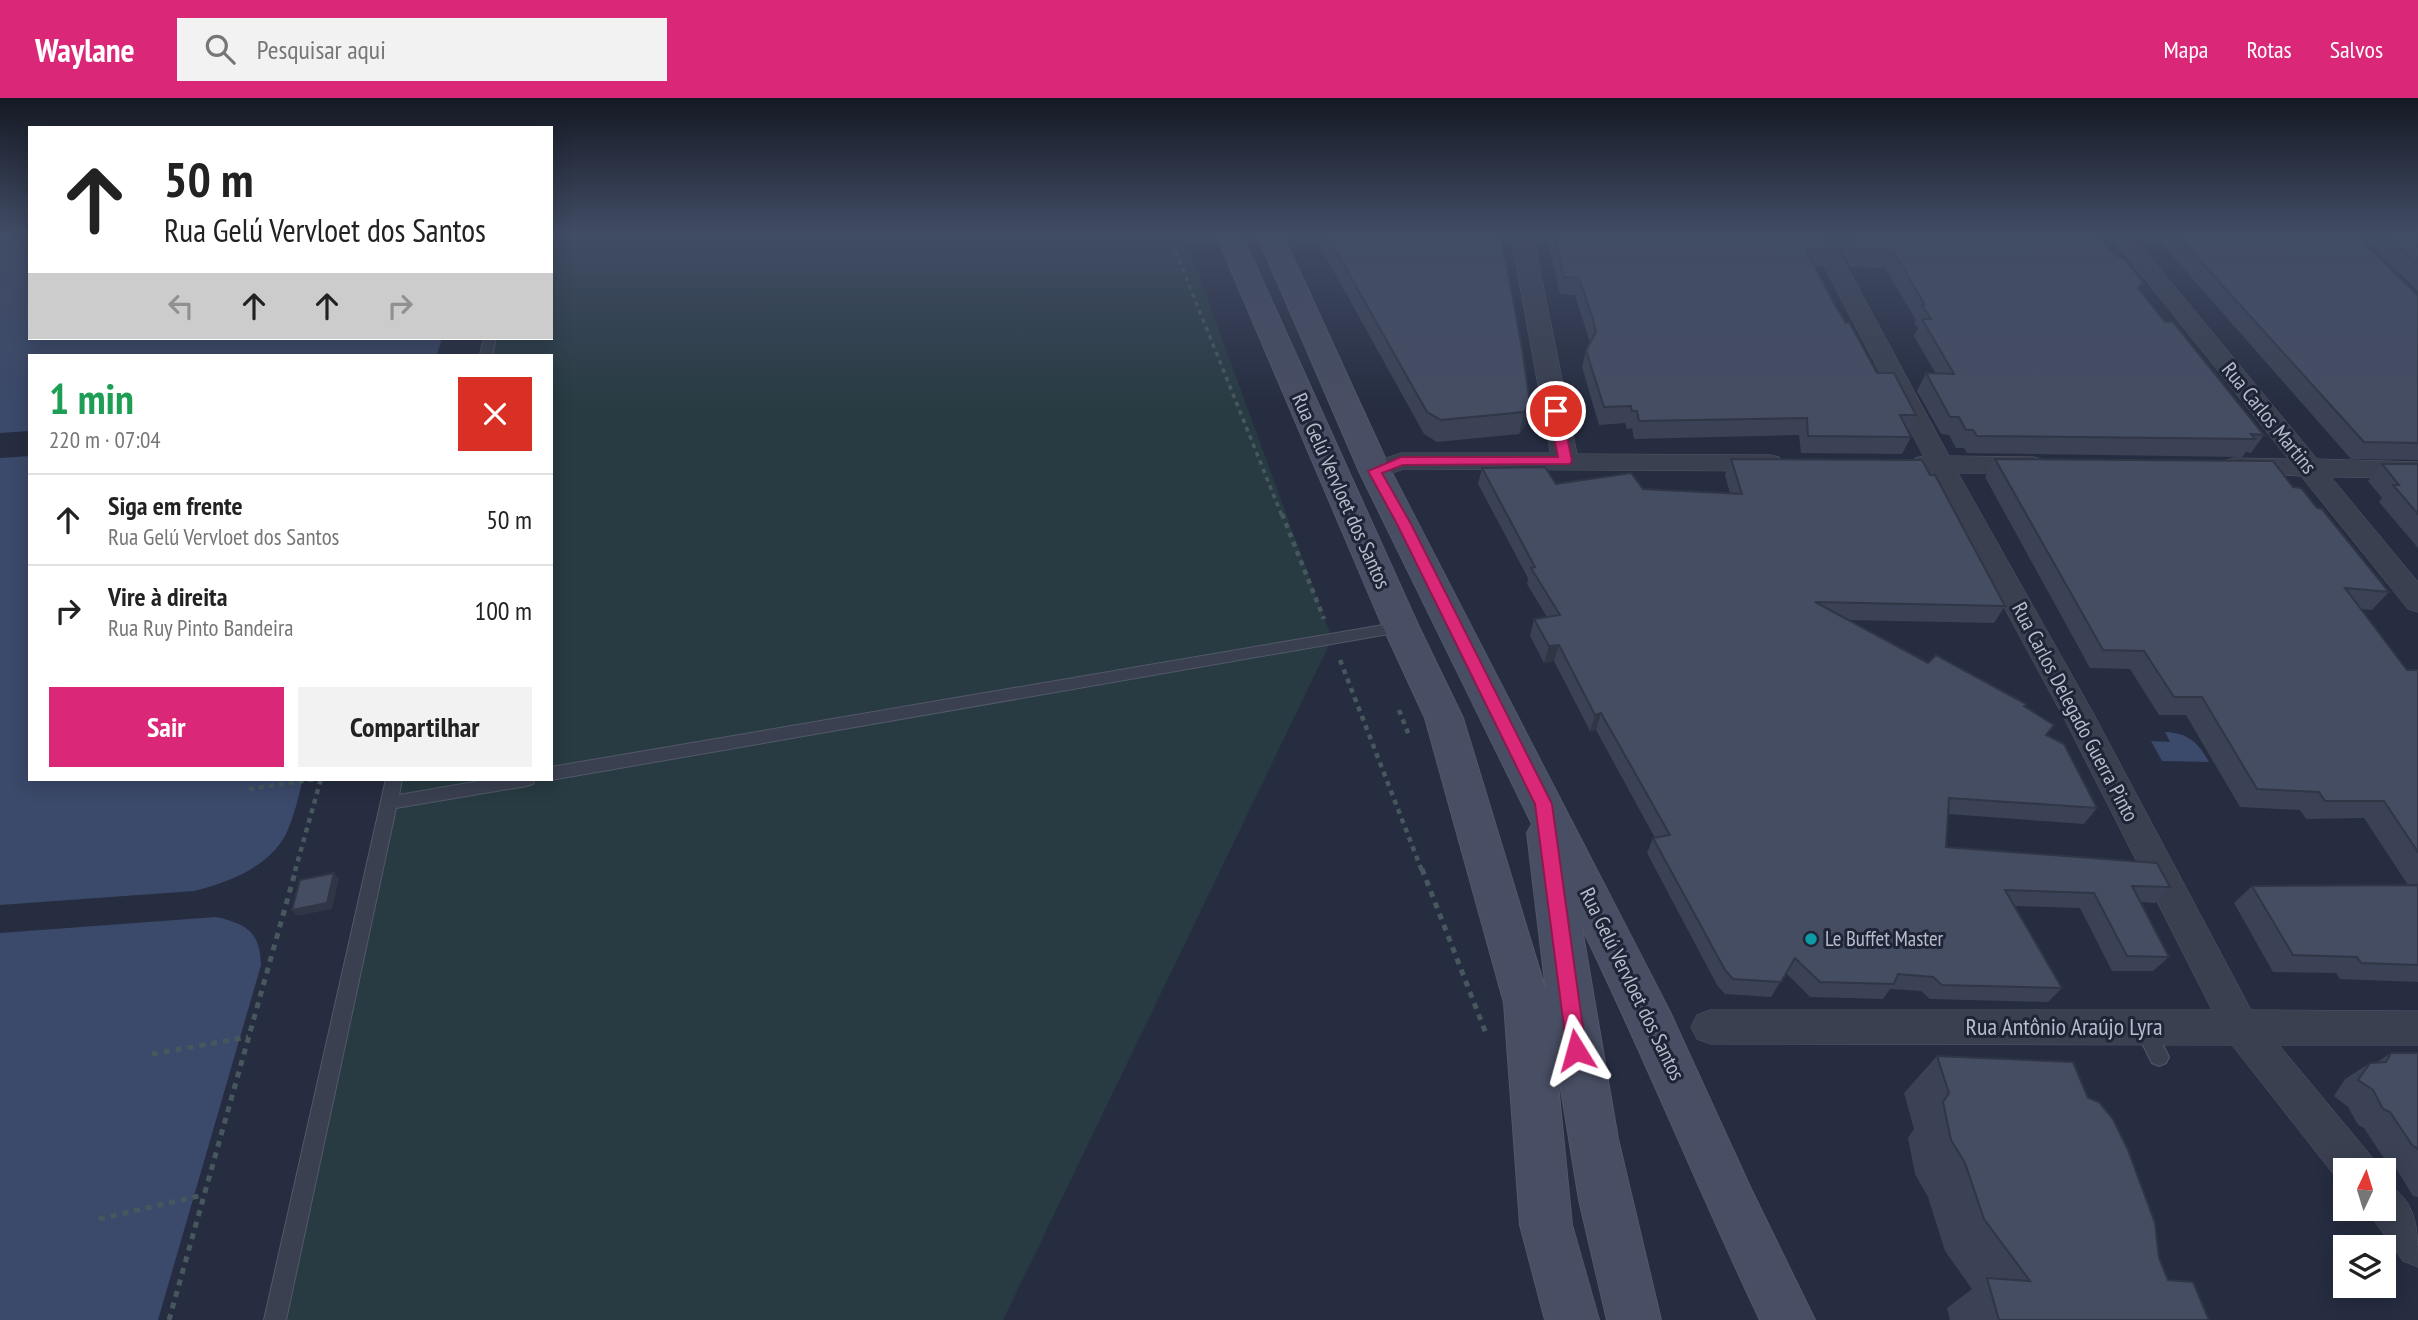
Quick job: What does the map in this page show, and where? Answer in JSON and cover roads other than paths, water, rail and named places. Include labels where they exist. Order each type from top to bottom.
[{"type":"main road","name":"Rua Gelú Vervloet dos Santos","points":[[1253,292],[1444,718],[1527,1003],[1546,1225],[1572,1320]]},
{"type":"main road","name":"Rua Gelú Vervloet dos Santos","points":[[1295,292],[1375,471],[1404,524],[1654,1027],[1733,1207],[1788,1320]]},
{"type":"main road","points":[[1544,804],[1576,1050],[1623,1281],[1634,1320]]},
{"type":"street","points":[[1533,292],[1565,461]]},
{"type":"street","name":"Rua Carlos Delegado Guerra Pinto","points":[[1849,292],[2081,720],[2239,1026],[2346,1158]]},
{"type":"street","name":"Rua Carlos Martins","points":[[2167,292],[2418,602]]},
{"type":"street","points":[[1375,471],[1401,461],[1801,463]]},
{"type":"street","points":[[1898,464],[2063,465]]},
{"type":"street","points":[[2213,466],[2418,470]]},
{"type":"street","name":"Rua Antônio Araújo Lyra","points":[[1710,1027],[2151,1042],[2239,1026],[2418,1028]]},
{"type":"street","points":[[2396,1218],[2418,1245]]},
{"type":"lane","points":[[553,774],[1401,627]]},
{"type":"lane","points":[[275,1320],[394,781]]},
{"type":"lane","points":[[389,803],[516,781]]},
{"type":"water","points":[[0,292],[28,292],[28,340],[441,340],[437,354],[28,354],[28,431],[0,433]]},
{"type":"water","points":[[28,456],[28,781],[302,781],[285,836],[268,857],[245,873],[194,891],[0,905],[0,458]]},
{"type":"water","points":[[2165,732],[2180,734],[2192,740],[2209,762],[2162,761],[2151,741],[2170,742]]},
{"type":"water","points":[[216,917],[250,931],[258,945],[261,965],[158,1320],[0,1320],[0,933]]},
{"type":"place","name":"Le Buffet Master","points":[[1811,939]]}]
